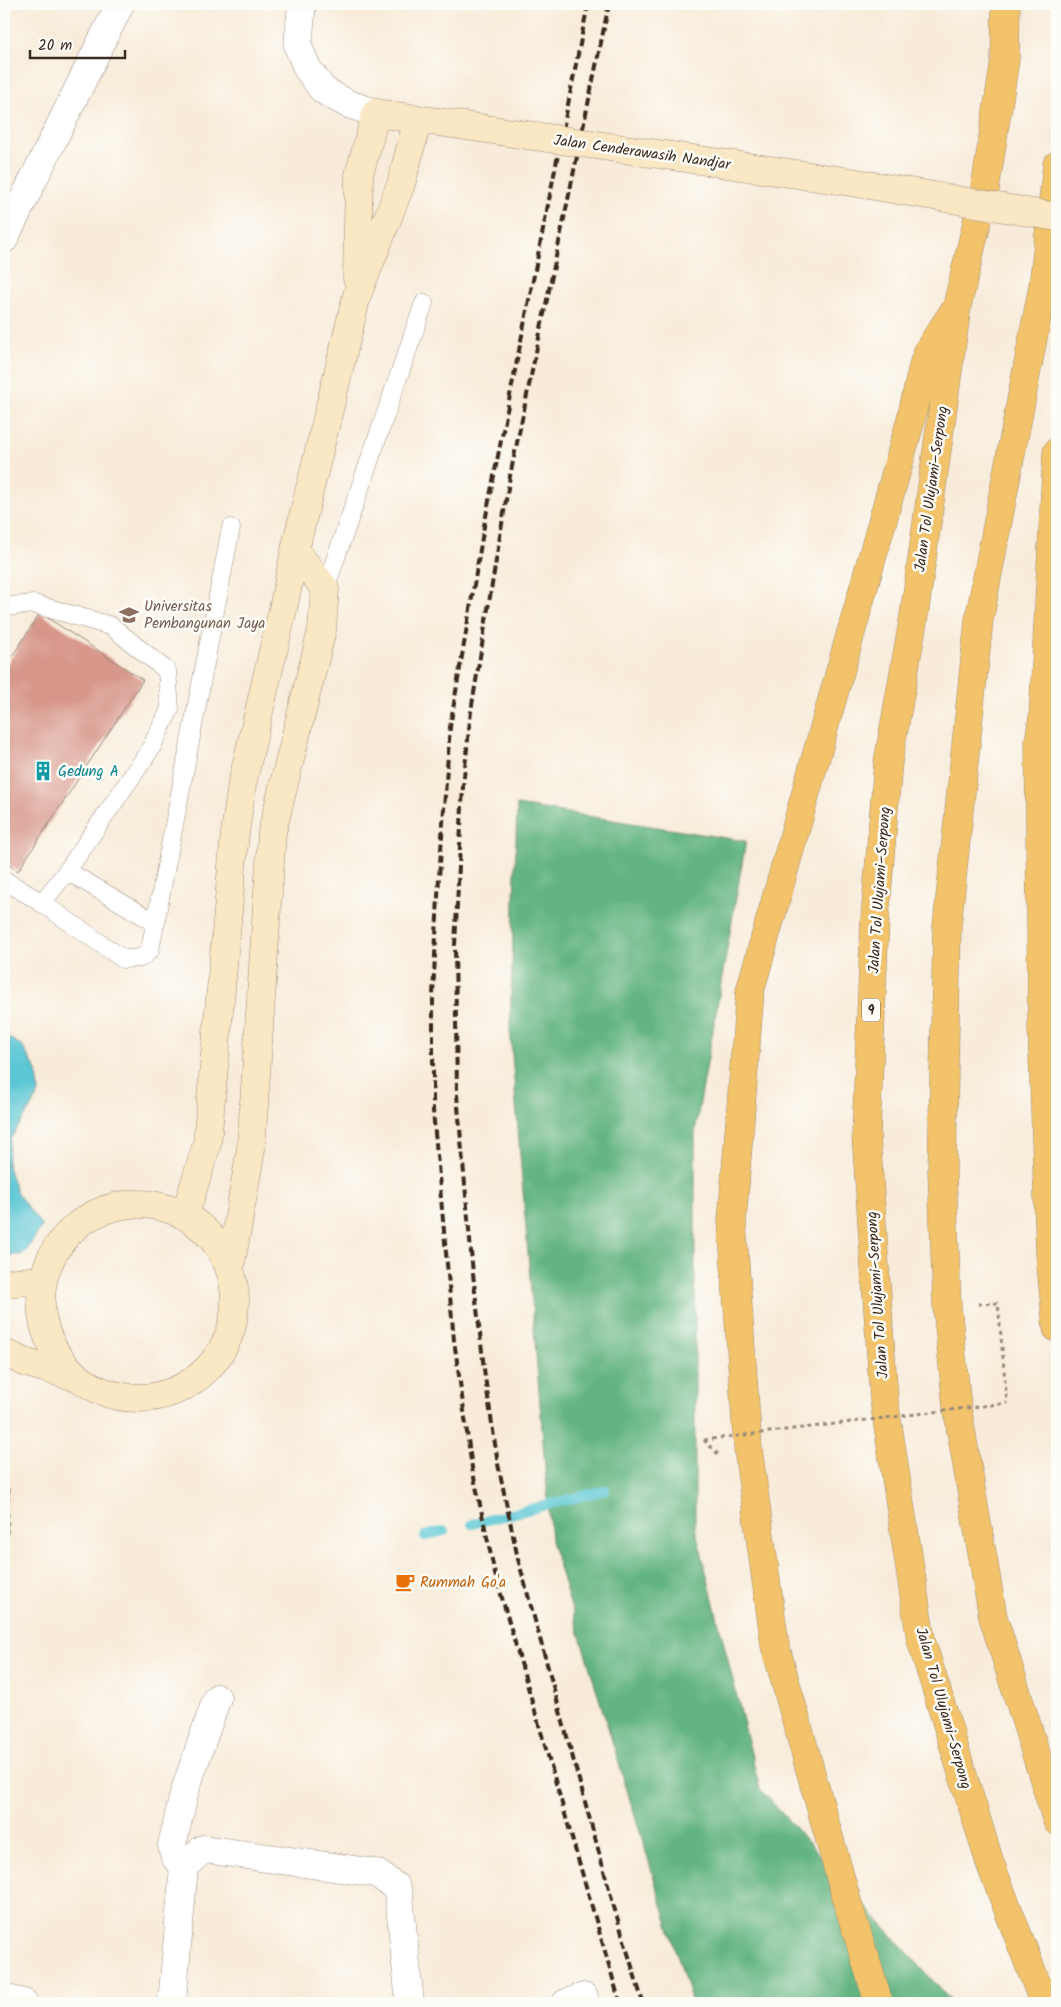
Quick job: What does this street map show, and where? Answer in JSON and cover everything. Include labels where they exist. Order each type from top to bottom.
[{"type":"highway","name":"Jalan Tol Ulujami–Serpong","points":[[1006,4],[1006,60],[985,189],[957,306],[914,616],[888,762],[875,918],[866,1135],[884,1400],[921,1640],[990,1863],[1044,2003]]},
{"type":"highway","points":[[1057,164],[1042,286],[979,620],[947,926],[942,1171],[947,1306],[956,1407],[994,1617],[1057,1821]]},
{"type":"highway","points":[[1042,286],[1057,310]]},
{"type":"highway","points":[[879,2003],[846,1901],[775,1644],[748,1449],[732,1222],[750,991],[905,442],[924,362],[929,349],[957,306]]},
{"type":"highway","points":[[1057,452],[1054,544],[1040,740],[1042,1027],[1050,1255],[1057,1328]]},
{"type":"street","points":[[4,239],[120,4]]},
{"type":"street","name":"Jalan Cenderawasih Nandjar","points":[[302,4],[298,46],[307,68],[323,90],[348,104],[376,113],[851,182],[1057,216]]},
{"type":"street","points":[[357,295],[359,175],[376,113]]},
{"type":"street","points":[[185,1215],[207,1144],[235,832],[242,784],[295,550],[357,295],[401,184],[418,119]]},
{"type":"street","points":[[4,1353],[27,1364],[78,1378],[102,1392],[129,1398],[156,1396],[182,1387],[205,1371],[222,1349],[232,1324],[234,1296],[230,1269],[251,1149],[272,832],[322,630],[325,589],[295,550]]},
{"type":"street","points":[[78,1378],[60,1359],[47,1334],[41,1307],[43,1280],[50,1261],[72,1229],[88,1217],[106,1209],[126,1204],[165,1207],[185,1215],[203,1228],[217,1244],[230,1269]]},
{"type":"street","points":[[4,1283],[43,1280]]},
{"type":"street","points":[[184,1867],[175,1856],[172,1845],[186,1790],[217,1698]]},
{"type":"street","points":[[172,2003],[184,1867],[203,1849],[376,1873],[396,1887],[399,1896],[410,2003]]},
{"type":"street","points":[[4,1998],[24,2003]]},
{"type":"lane","points":[[325,589],[424,303]]},
{"type":"lane","points":[[4,880],[42,903],[124,959],[141,958],[150,950],[231,528]]},
{"type":"lane","points":[[4,607],[34,604],[111,626],[167,671],[170,709],[150,750],[68,871],[42,903]]},
{"type":"lane","points":[[68,871],[156,923]]},
{"type":"path","points":[[704,1440],[1008,1403],[998,1303],[947,1306]]},
{"type":"path","points":[[4,1483],[9,1490],[7,1538],[4,1540]]},
{"type":"green space","points":[[517,805],[746,841],[695,1132],[695,1527],[760,1789],[953,2003],[692,2003],[551,1541],[510,1030]]},
{"type":"water","points":[[4,1035],[22,1046],[37,1071],[39,1093],[10,1139],[7,1164],[17,1193],[42,1226],[24,1254],[4,1256]]},
{"type":"building","name":"Gedung A","points":[[40,613],[143,680],[18,871],[4,862],[4,669]]},
{"type":"waterway","points":[[472,1524],[605,1490]]},
{"type":"waterway","points":[[425,1536],[444,1531]]},
{"type":"railway","points":[[588,4],[484,526],[450,727],[433,995],[433,1111],[454,1340],[472,1468],[495,1574],[620,2003]]},
{"type":"railway","points":[[609,4],[510,476],[471,711],[463,786],[455,945],[457,1095],[473,1274],[485,1377],[498,1464],[518,1559],[614,1907],[643,2003]]},
{"type":"place","name":"Universitas Pembangunan Jaya","points":[[129,615]]},
{"type":"place","name":"Gedung A","points":[[43,771]]},
{"type":"place","name":"Rummah Go'a","points":[[405,1582]]}]
